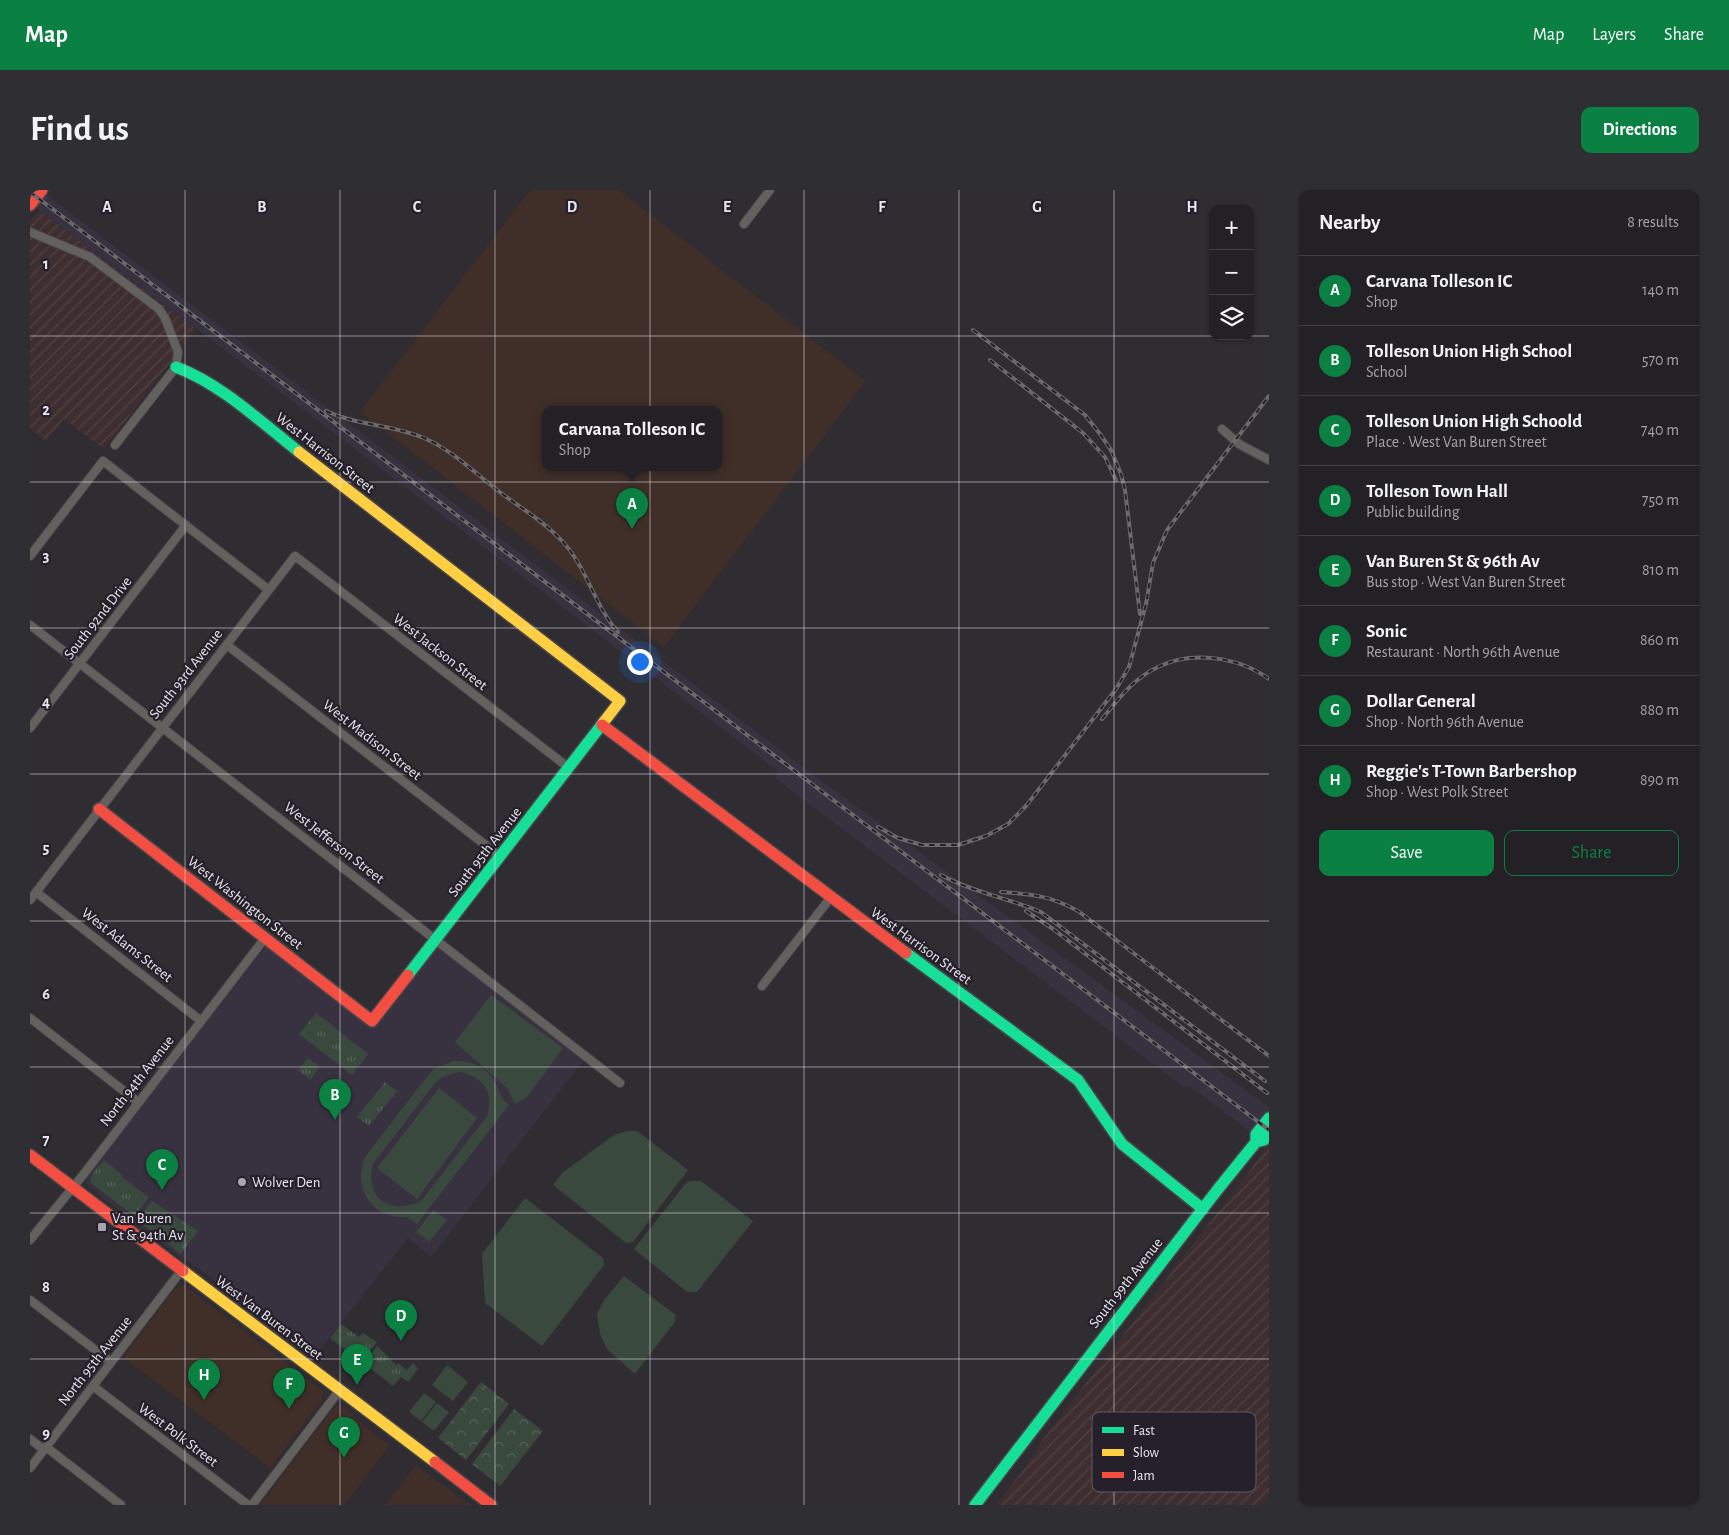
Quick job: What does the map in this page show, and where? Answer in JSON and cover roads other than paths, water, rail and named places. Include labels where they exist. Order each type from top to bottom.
[{"type":"street","points":[[30,205],[42,190]]},
{"type":"street","points":[[744,224],[770,190]]},
{"type":"street","points":[[30,232],[90,257],[159,309],[178,352],[176,367],[115,445]]},
{"type":"street","name":"West Harrison Street","points":[[176,367],[195,374],[217,388],[620,701]]},
{"type":"street","points":[[1222,429],[1239,444],[1269,460]]},
{"type":"street","points":[[30,556],[103,461],[269,590]]},
{"type":"street","name":"South 92nd Drive","points":[[30,728],[186,525]]},
{"type":"street","name":"South 93rd Avenue","points":[[30,900],[295,556]]},
{"type":"street","name":"West Jackson Street","points":[[295,556],[569,768]]},
{"type":"street","name":"West Jefferson Street","points":[[30,625],[620,1083]]},
{"type":"street","name":"West Madison Street","points":[[227,645],[501,857]]},
{"type":"street","name":"South 95th Avenue","points":[[372,1021],[501,857],[620,701]]},
{"type":"street","name":"West Harrison Street","points":[[602,725],[831,898],[1078,1080],[1122,1144],[1203,1208]]},
{"type":"street","name":"West Washington Street","points":[[99,809],[372,1021]]},
{"type":"street","name":"West Adams Street","points":[[36,892],[201,1021]]},
{"type":"street","points":[[762,986],[831,898]]},
{"type":"street","name":"North 94th Avenue","points":[[30,1240],[264,938]]},
{"type":"street","points":[[30,1018],[138,1102]]},
{"type":"street","name":"South 99th Avenue","points":[[1256,1142],[1256,1134],[1269,1118]]},
{"type":"street","name":"South 99th Avenue","points":[[975,1505],[1203,1208],[1256,1142],[1264,1140],[1269,1133]]},
{"type":"street","name":"West Van Buren Street","points":[[30,1155],[491,1505]]},
{"type":"street","name":"North 95th Avenue","points":[[30,1468],[181,1271]]},
{"type":"street","points":[[30,1300],[111,1362]]},
{"type":"street","name":"West Polk Street","points":[[93,1386],[248,1505]]},
{"type":"street","points":[[252,1505],[340,1391]]},
{"type":"street","points":[[30,1439],[45,1448],[121,1505]]},
{"type":"railway","points":[[30,192],[1269,1130]]},
{"type":"railway","points":[[973,330],[1085,415],[1111,450],[1121,474],[1125,490],[1140,614]]},
{"type":"railway","points":[[990,360],[1083,433],[1105,457],[1116,480]]},
{"type":"railway","points":[[878,827],[898,838],[922,845],[958,845],[986,836],[1008,824],[1026,806],[1116,689],[1129,667],[1146,604],[1153,563],[1167,530],[1269,396]]},
{"type":"railway","points":[[326,411],[350,420],[412,433],[434,443],[464,463],[541,522],[563,542],[578,563],[603,610],[618,632]]},
{"type":"railway","points":[[1102,719],[1120,697],[1141,677],[1171,662],[1185,659],[1215,658],[1244,665],[1269,679]]},
{"type":"railway","points":[[941,875],[965,886],[1041,912],[1265,1081]]},
{"type":"railway","points":[[1001,892],[1041,897],[1059,902],[1078,911],[1269,1056]]},
{"type":"railway","points":[[1026,911],[1053,929],[1267,1093]]},
{"type":"place","name":"Carvana Tolleson IC","points":[[632,529]]},
{"type":"place","name":"Tolleson Union High School","points":[[335,1120]]},
{"type":"place","name":"Wolver Den","points":[[242,1182]]},
{"type":"place","name":"Tolleson Union High Schoold","points":[[162,1190]]},
{"type":"place","name":"Van Buren St & 94th Av","points":[[102,1227]]},
{"type":"place","name":"Tolleson Town Hall","points":[[401,1341]]},
{"type":"place","name":"Van Buren St & 96th Av","points":[[357,1385]]},
{"type":"place","name":"Reggie's T-Town Barbershop","points":[[204,1400]]},
{"type":"place","name":"Sonic","points":[[289,1409]]},
{"type":"place","name":"Dollar General","points":[[344,1458]]}]
